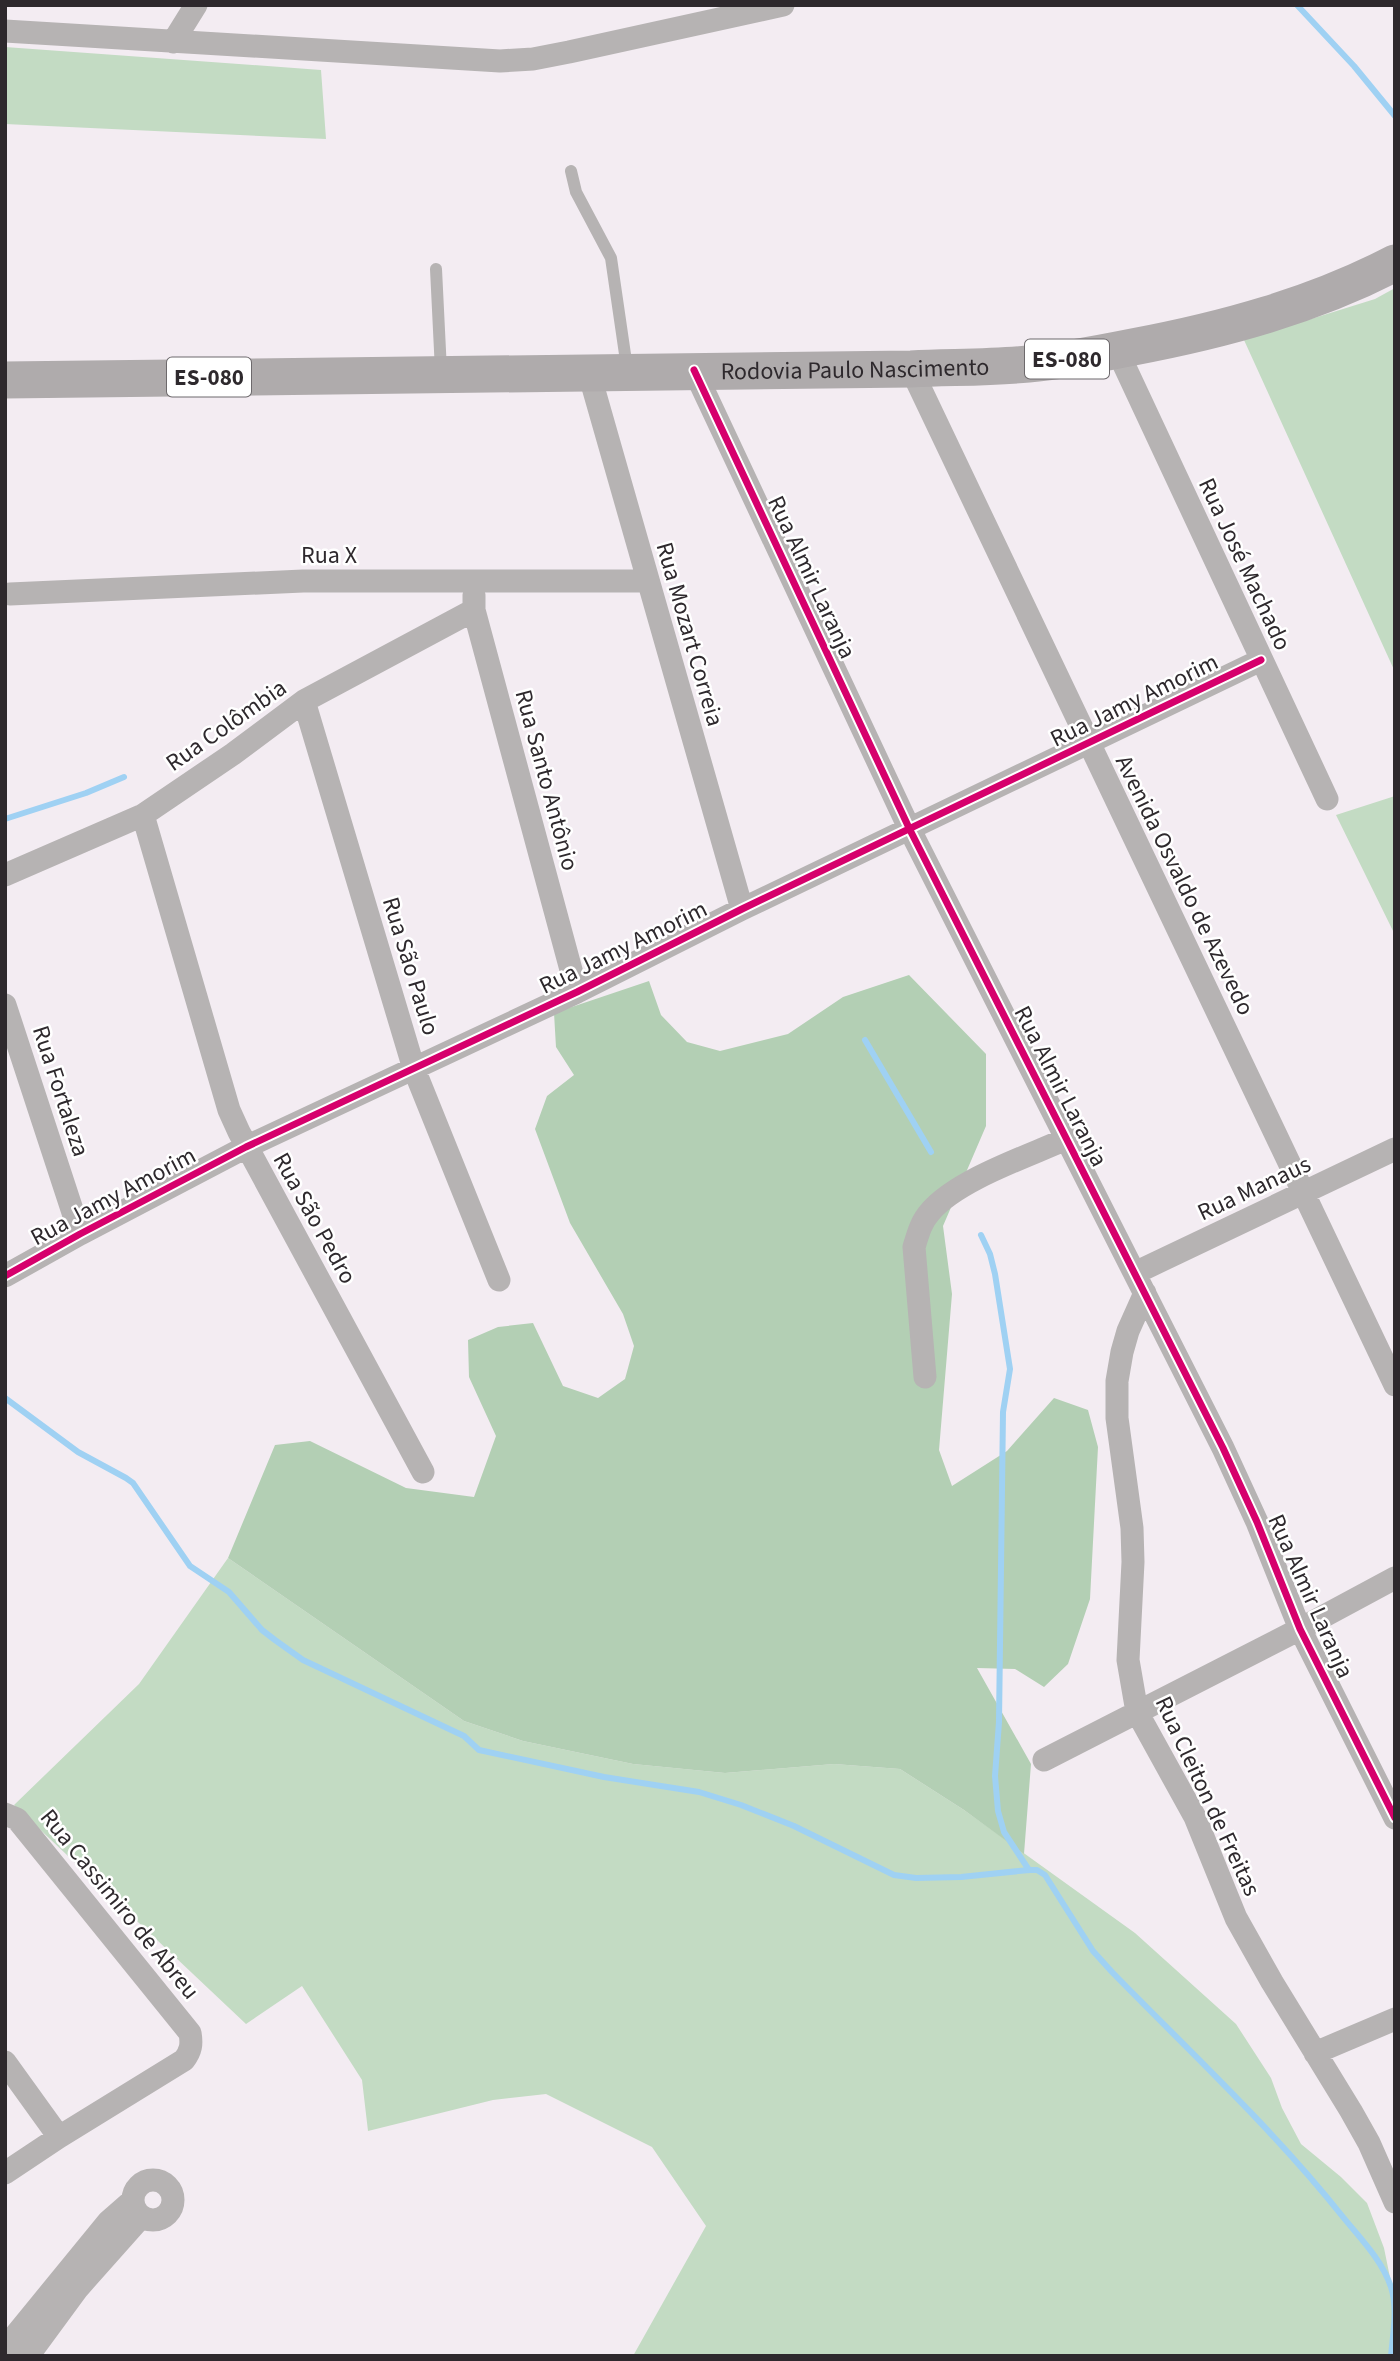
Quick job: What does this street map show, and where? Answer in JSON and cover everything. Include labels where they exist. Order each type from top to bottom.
[{"type":"main road","name":"Rodovia Paulo Nascimento","points":[[5,380],[911,369],[1027,365],[1117,350],[1220,328],[1316,299],[1395,264]]},
{"type":"street","points":[[173,42],[196,5]]},
{"type":"street","points":[[5,31],[500,61],[557,54],[783,5]]},
{"type":"street","name":"Rua José Machado","points":[[1117,350],[1327,799]]},
{"type":"street","name":"Avenida Osvaldo de Azevedo","points":[[911,369],[1395,1385]]},
{"type":"street","name":"Rua Almir Laranja","points":[[694,370],[910,830],[1235,1473],[1300,1629],[1395,1818]]},
{"type":"street","name":"Rua Mozart Correia","points":[[589,373],[742,909]]},
{"type":"street","name":"Rua X","points":[[10,594],[303,581],[648,581]]},
{"type":"street","name":"Rua Santo Antônio","points":[[473,581],[474,610],[577,992]]},
{"type":"street","name":"Rua Colômbia","points":[[5,875],[143,815],[233,754],[304,701],[474,610]]},
{"type":"street","name":"Rua Jamy Amorim","points":[[5,1276],[246,1147],[577,992],[742,909],[1261,660]]},
{"type":"street","name":"Rua São Paulo","points":[[304,701],[414,1069],[499,1280]]},
{"type":"street","name":"Rua São Pedro","points":[[143,815],[229,1110],[246,1147],[423,1472]]},
{"type":"street","name":"Rua Fortaleza","points":[[5,1005],[80,1234]]},
{"type":"street","points":[[925,1377],[914,1247],[919,1230],[929,1213],[958,1188],[1066,1139]]},
{"type":"street","name":"Rua Manaus","points":[[1140,1283],[1303,1194],[1395,1149]]},
{"type":"street","name":"Rua Cleiton de Freitas","points":[[1140,1283],[1117,1381],[1118,1418],[1132,1528],[1128,1660],[1137,1712],[1195,1817],[1236,1918],[1369,2143],[1395,2202]]},
{"type":"street","points":[[1044,1760],[1395,1578]]},
{"type":"street","name":"Rua Cassimiro de Abreu","points":[[5,1814],[17,1819],[190,2033],[192,2043],[184,2060],[59,2137]]},
{"type":"street","points":[[1315,2053],[1395,2018]]},
{"type":"street","points":[[5,2062],[59,2137],[5,2173]]},
{"type":"street","points":[[7,2346],[108,2222],[137,2209]]},
{"type":"lane","points":[[571,172],[576,192],[611,258],[628,372]]},
{"type":"lane","points":[[436,269],[441,375]]},
{"type":"green space","points":[[5,47],[321,70],[326,139],[5,124]]},
{"type":"green space","points":[[1395,288],[1395,672],[1244,340],[1375,299]]},
{"type":"green space","points":[[1395,796],[1395,935],[1336,815]]},
{"type":"green space","points":[[909,975],[986,1054],[986,1126],[943,1226],[952,1294],[939,1450],[952,1486],[1007,1451],[1054,1398],[1088,1410],[1098,1447],[1090,1599],[1068,1664],[1044,1687],[1015,1669],[977,1668],[1031,1764],[1024,1854],[964,1810],[900,1769],[834,1764],[725,1773],[633,1764],[523,1741],[464,1721],[228,1558],[275,1445],[310,1441],[406,1488],[474,1497],[496,1436],[469,1377],[468,1340],[498,1327],[533,1323],[563,1386],[598,1398],[625,1379],[634,1346],[623,1314],[570,1223],[535,1129],[547,1096],[574,1075],[556,1047],[554,1013],[649,981],[661,1015],[687,1042],[720,1051],[788,1034],[843,997]]},
{"type":"green space","points":[[228,1558],[464,1721],[523,1741],[633,1764],[725,1773],[834,1764],[900,1769],[964,1810],[1135,1933],[1236,2024],[1271,2078],[1282,2108],[1301,2144],[1367,2203],[1384,2248],[1395,2302],[1395,2356],[633,2356],[706,2226],[652,2147],[546,2094],[493,2100],[368,2131],[362,2080],[302,1986],[246,2024],[14,1805],[139,1684]]},
{"type":"waterway","points":[[1297,5],[1354,66],[1395,116]]},
{"type":"waterway","points":[[5,819],[86,793],[124,777]]},
{"type":"waterway","points":[[865,1040],[931,1152]]},
{"type":"waterway","points":[[981,1235],[995,1274],[1010,1369],[1003,1412],[999,1722],[995,1776],[998,1811],[1004,1832],[1029,1870]]},
{"type":"waterway","points":[[5,1398],[78,1452],[133,1483],[190,1566],[229,1592],[262,1630],[275,1640],[303,1660],[464,1736],[479,1750],[604,1777],[699,1792],[794,1826],[894,1875],[916,1878],[961,1877],[1029,1870],[1037,1870],[1045,1875],[1093,1951],[1288,2153],[1376,2259],[1387,2277],[1393,2295],[1391,2356]]},
{"type":"cycle path","points":[[694,370],[910,830],[1223,1448],[1257,1522],[1300,1629],[1395,1818]]},
{"type":"cycle path","points":[[5,1276],[246,1147],[577,992],[742,909],[1261,660]]}]
